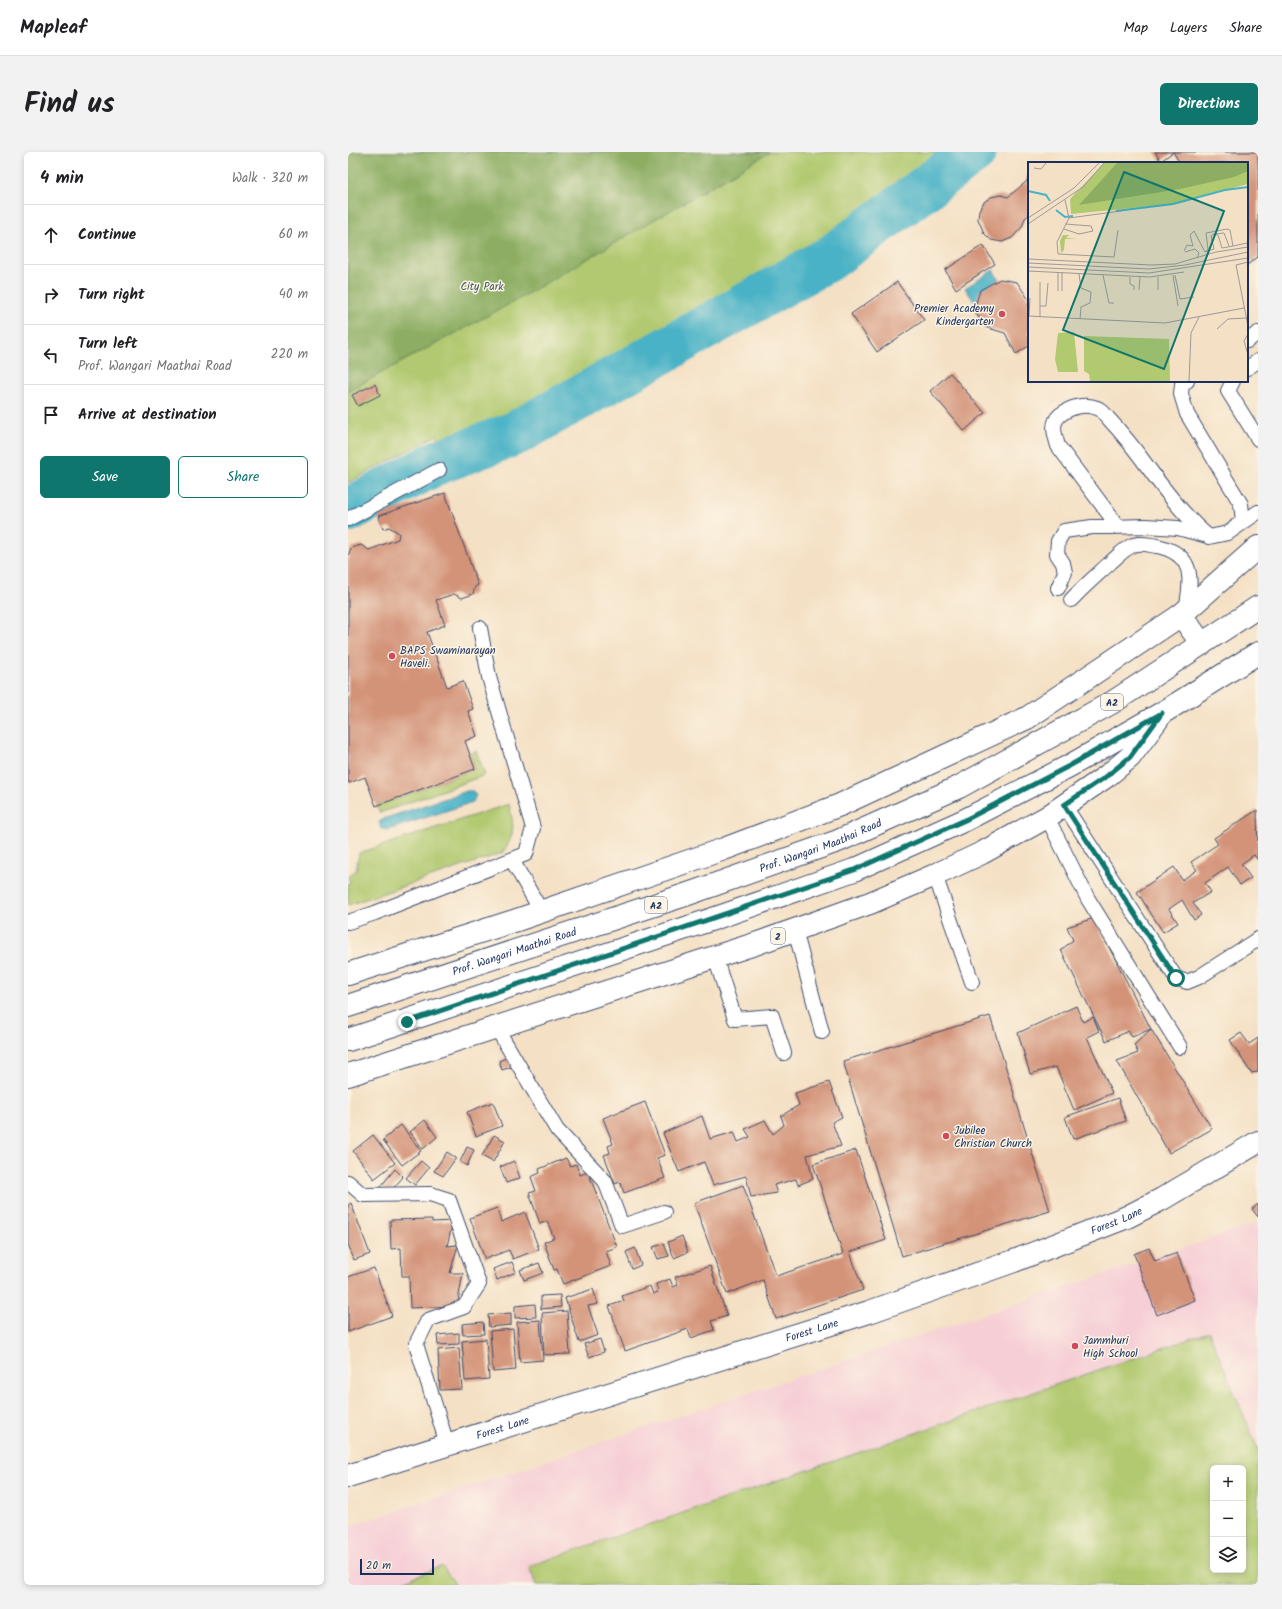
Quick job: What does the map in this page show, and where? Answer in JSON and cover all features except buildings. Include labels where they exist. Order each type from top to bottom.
[{"type":"main road","points":[[348,974],[541,912],[731,846],[840,805],[1027,718],[1184,613],[1258,547]]},
{"type":"main road","name":"Prof. Wangari Maathai Road","points":[[348,1006],[688,894],[823,846],[959,787],[1113,702],[1258,607]]},
{"type":"main road","points":[[1184,613],[1202,644]]},
{"type":"main road","points":[[348,1040],[713,919],[854,870],[965,820],[1071,765],[1162,713],[1258,653]]},
{"type":"main road","name":"2","points":[[348,1075],[795,930],[870,903],[935,875],[982,854],[1055,811],[1107,776],[1130,757],[1162,713]]},
{"type":"main road","name":"Forest Lane","points":[[348,1476],[869,1312],[1014,1261],[1127,1217],[1162,1200],[1258,1142]]},
{"type":"lane","points":[[1248,340],[1258,334]]},
{"type":"lane","points":[[1185,382],[1182,384],[1181,394],[1187,414],[1241,504],[1242,521],[1228,533]]},
{"type":"lane","points":[[1232,382],[1228,391],[1258,439]]},
{"type":"lane","points":[[1109,527],[1114,521],[1058,446],[1053,431],[1056,419],[1064,412],[1076,407],[1087,405],[1099,408],[1137,450],[1180,509],[1194,525],[1209,536]]},
{"type":"lane","points":[[348,519],[439,470]]},
{"type":"lane","points":[[1058,588],[1065,572],[1063,563],[1057,554],[1058,541],[1064,532],[1092,527],[1146,526],[1178,528],[1209,536],[1228,533],[1258,512]]},
{"type":"lane","points":[[1071,600],[1096,574],[1123,551],[1133,545],[1143,543],[1166,548],[1176,552],[1184,560],[1190,570],[1191,581],[1184,613]]},
{"type":"lane","points":[[348,922],[376,913],[526,854],[533,828],[488,677],[480,628]]},
{"type":"lane","points":[[1055,811],[1176,978],[1187,982],[1199,977],[1258,939]]},
{"type":"lane","points":[[1055,811],[1088,899],[1180,1047]]},
{"type":"lane","points":[[512,860],[541,912]]},
{"type":"lane","points":[[935,875],[972,982]]},
{"type":"lane","points":[[795,930],[822,1032]]},
{"type":"lane","points":[[715,956],[735,1019],[772,1016],[784,1053]]},
{"type":"lane","points":[[496,1027],[557,1130],[605,1181],[622,1226],[664,1212]]},
{"type":"lane","points":[[348,1182],[362,1195],[430,1194],[449,1200],[479,1284],[464,1307],[428,1320],[416,1344],[447,1444]]},
{"type":"shaded area","name":"Jammhuri High School","points":[[1258,1223],[1258,1585],[348,1585],[348,1527]]},
{"type":"green space","name":"City Park","points":[[348,152],[974,152],[830,258],[445,454],[437,435],[348,483]]},
{"type":"green space","points":[[348,152],[770,152],[517,300],[348,391]]},
{"type":"green space","points":[[476,751],[485,775],[380,813],[376,806],[475,769],[470,753]]},
{"type":"green space","points":[[509,804],[513,830],[510,841],[502,853],[348,905],[348,884],[350,883],[348,875],[356,871],[359,853]]},
{"type":"green space","points":[[1209,1332],[1258,1450],[1258,1585],[536,1585],[529,1566]]},
{"type":"green space","points":[[442,1566],[456,1585],[393,1585]]},
{"type":"water","points":[[993,270],[1001,283],[974,301],[965,288]]},
{"type":"water","points":[[467,791],[473,791],[476,795],[473,802],[388,830],[381,829],[379,822],[386,818]]},
{"type":"waterway","points":[[348,510],[436,463],[516,433],[830,258],[974,152]]},
{"type":"place","name":"Premier Academy Kindergarten","points":[[1002,314]]},
{"type":"place","name":"BAPS Swaminarayan Haveli.","points":[[392,656]]},
{"type":"place","name":"Jubilee Christian Church","points":[[946,1136]]},
{"type":"place","name":"Jammhuri High School","points":[[1075,1346]]},
{"type":"route","points":[[407,1022],[854,870],[965,820],[1071,765],[1162,713],[1130,757],[1107,776],[1064,805],[1176,978]]}]
